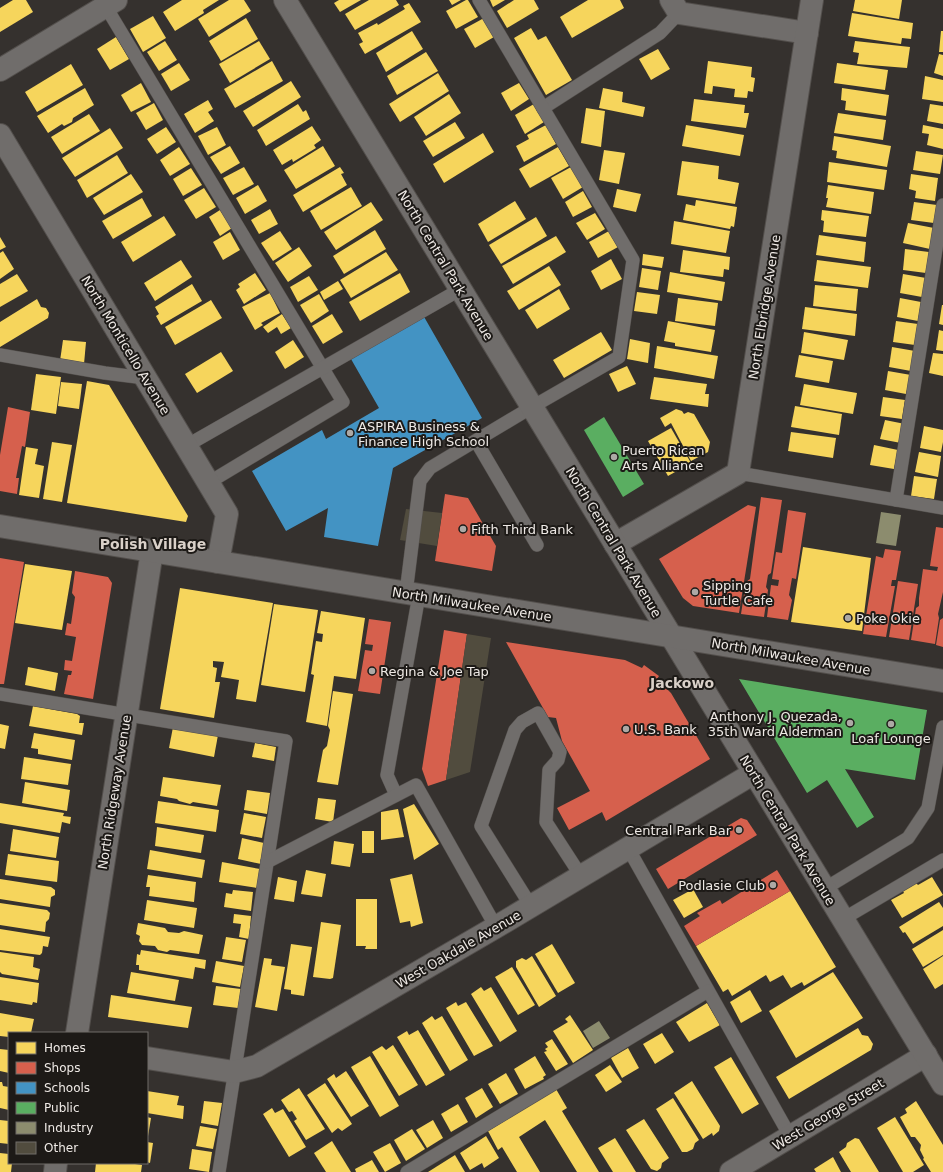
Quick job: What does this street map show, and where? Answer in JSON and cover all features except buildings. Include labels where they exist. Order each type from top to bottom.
[{"type":"street","name":"North Central Park Avenue","points":[[285,0],[943,1084]]},
{"type":"street","name":"North Elbridge Avenue","points":[[738,474],[812,0]]},
{"type":"street","points":[[0,70],[108,2]]},
{"type":"street","points":[[675,7],[807,33]]},
{"type":"street","name":"North Monticello Avenue","points":[[0,135],[227,514],[218,562]]},
{"type":"street","points":[[615,544],[738,474]]},
{"type":"street","name":"North Milwaukee Avenue","points":[[0,526],[943,681]]},
{"type":"street","name":"North Ridgeway Avenue","points":[[77,1032],[152,551]]},
{"type":"street","name":"West Oakdale Avenue","points":[[148,1058],[234,1072],[257,1066],[496,927],[754,773]]},
{"type":"street","name":"West George Street","points":[[731,1172],[926,1055]]},
{"type":"lane","points":[[396,795],[387,775],[413,594],[420,480],[430,468],[619,357],[633,260],[479,0]]},
{"type":"lane","points":[[108,2],[343,402],[208,482]]},
{"type":"lane","points":[[543,108],[660,33],[675,7]]},
{"type":"lane","points":[[896,500],[943,205]]},
{"type":"lane","points":[[186,446],[460,289]]},
{"type":"lane","points":[[0,355],[105,373],[145,378]]},
{"type":"lane","points":[[476,441],[537,545]]},
{"type":"lane","points":[[738,474],[943,508]]},
{"type":"lane","points":[[0,694],[286,741],[219,1172]]},
{"type":"lane","points":[[531,906],[481,826],[515,730],[522,722],[538,713],[560,752],[558,760],[549,770],[546,822],[581,876]]},
{"type":"lane","points":[[824,889],[908,838],[928,808],[943,726]]},
{"type":"lane","points":[[267,862],[416,785],[496,927]]},
{"type":"lane","points":[[628,848],[790,1136]]},
{"type":"lane","points":[[843,919],[943,860]]},
{"type":"lane","points":[[407,1172],[708,991]]},
{"type":"place","name":"ASPIRA Business & Finance High School","points":[[350,433]]},
{"type":"place","name":"Puerto Rican Arts Alliance","points":[[614,457]]},
{"type":"place","name":"Fifth Third Bank","points":[[463,529]]},
{"type":"place","name":"Sipping Turtle Cafe","points":[[695,592]]},
{"type":"place","name":"Poke Okie","points":[[848,618]]},
{"type":"place","name":"Regina & Joe Tap","points":[[372,671]]},
{"type":"place","name":"Anthony J. Quezada, 35th Ward Alderman","points":[[850,723]]},
{"type":"place","name":"Loaf Lounge","points":[[891,724]]},
{"type":"place","name":"U.S. Bank","points":[[626,729]]},
{"type":"place","name":"Central Park Bar","points":[[739,830]]},
{"type":"place","name":"Podlasie Club","points":[[773,885]]},
{"type":"district","name":"Polish Village","points":[[153,544]]},
{"type":"district","name":"Jackowo","points":[[682,683]]}]
